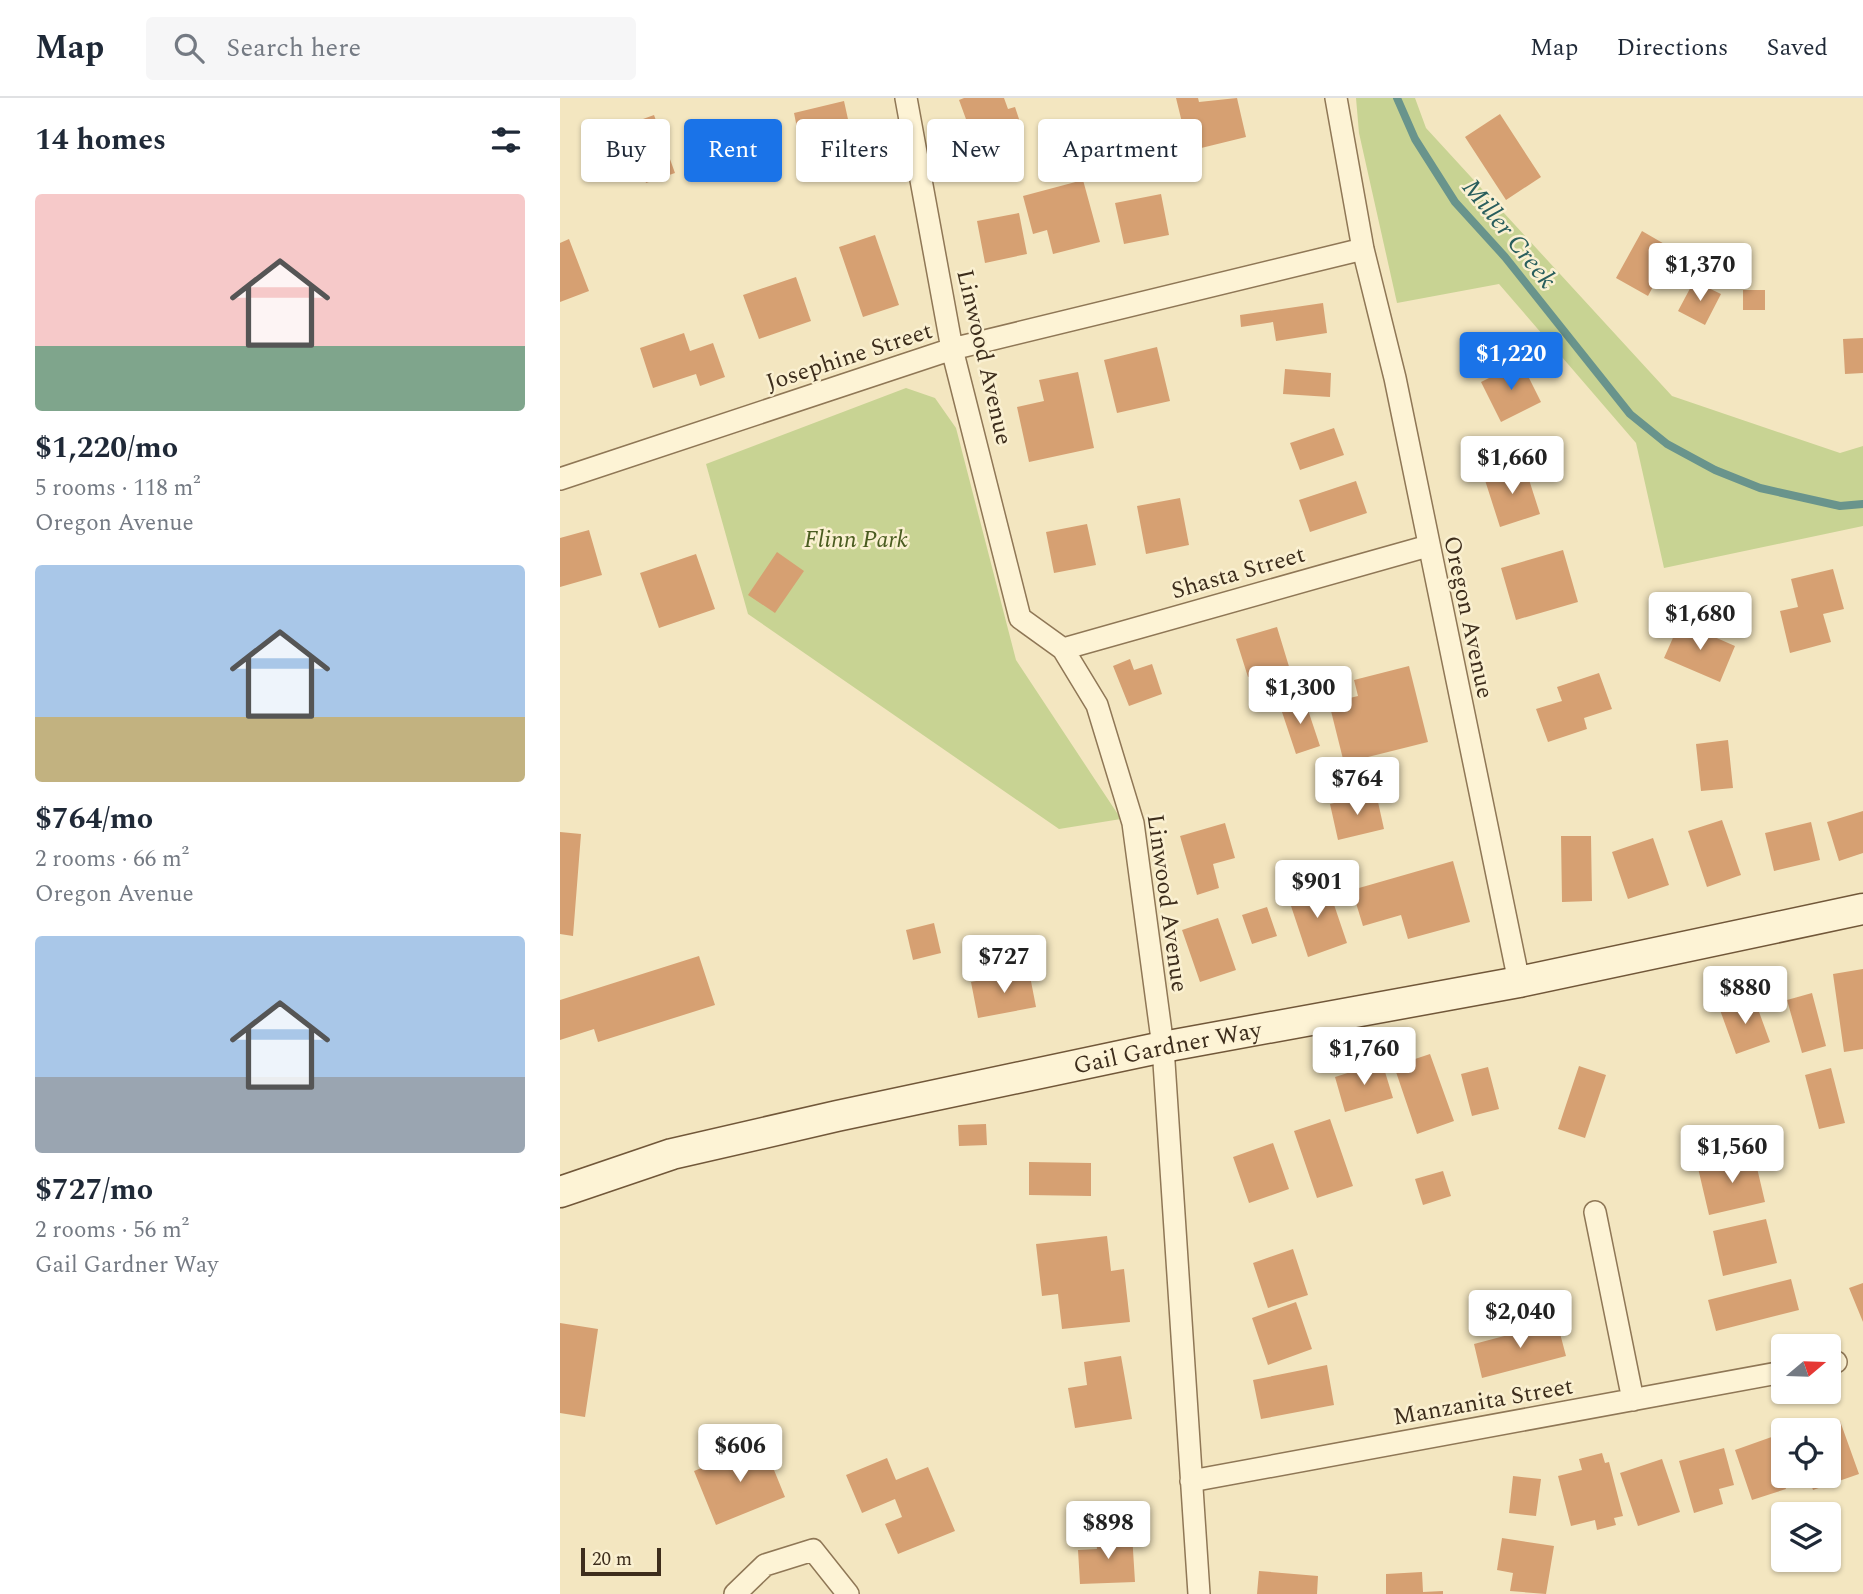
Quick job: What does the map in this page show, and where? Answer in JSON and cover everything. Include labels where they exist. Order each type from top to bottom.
[{"type":"street","name":"Linwood Avenue","points":[[906,98],[952,349],[1020,618],[1063,649],[1097,705],[1133,824],[1163,1047],[1199,1594]]},
{"type":"street","name":"Oregon Avenue","points":[[1336,98],[1363,249],[1395,378],[1427,546],[1520,982]]},
{"type":"street","name":"Josephine Street","points":[[560,479],[952,349],[1363,249]]},
{"type":"street","name":"Shasta Street","points":[[1063,649],[1427,546]]},
{"type":"street","name":"Gail Gardner Way","points":[[560,1192],[672,1154],[837,1116],[1163,1047],[1520,982],[1863,909]]},
{"type":"street","points":[[1595,1212],[1633,1400]]},
{"type":"street","name":"Manzanita Street","points":[[1191,1481],[1771,1374]]},
{"type":"street","points":[[734,1594],[765,1565],[813,1550],[848,1594]]},
{"type":"green space","points":[[1356,98],[1415,98],[1426,128],[1672,396],[1840,453],[1863,446],[1863,526],[1664,568],[1636,443],[1499,284],[1397,303],[1359,133]]},
{"type":"green space","name":"Flinn Park","points":[[906,388],[935,398],[956,428],[1016,660],[1121,819],[1059,829],[748,614],[706,464]]},
{"type":"building","points":[[1004,98],[1008,109],[1015,107],[1019,119],[966,119],[959,100]]},
{"type":"building","points":[[1176,98],[1198,98],[1199,102],[1237,98],[1246,137],[1202,148],[1202,119],[1181,119]]},
{"type":"building","points":[[844,101],[848,119],[796,119],[796,123],[794,113]]},
{"type":"building","points":[[1500,114],[1541,177],[1506,200],[1465,137]]},
{"type":"building","points":[[670,159],[675,173],[670,175]]},
{"type":"building","points":[[1084,182],[1100,242],[1053,254],[1047,230],[1033,234],[1023,196]]},
{"type":"building","points":[[1161,194],[1169,235],[1124,244],[1115,203]]},
{"type":"building","points":[[1019,213],[1027,254],[985,263],[977,221]]},
{"type":"building","points":[[1642,231],[1673,249],[1648,296],[1616,278]]},
{"type":"building","points":[[875,235],[899,305],[863,317],[839,247]]},
{"type":"building","points":[[569,239],[589,291],[560,302],[560,243]]},
{"type":"building","points":[[796,277],[811,321],[759,339],[743,295]]},
{"type":"building","points":[[1694,281],[1721,294],[1705,325],[1678,311]]},
{"type":"building","points":[[1743,290],[1765,290],[1765,310],[1743,310]]},
{"type":"building","points":[[1323,303],[1327,333],[1276,341],[1273,322],[1241,327],[1240,315]]},
{"type":"building","points":[[684,333],[690,351],[713,343],[725,377],[700,386],[696,374],[653,388],[640,348]]},
{"type":"building","points":[[1863,338],[1863,373],[1845,374],[1843,339]]},
{"type":"building","points":[[1157,347],[1170,401],[1117,413],[1104,360]]},
{"type":"building","points":[[1521,362],[1541,402],[1501,422],[1481,382]]},
{"type":"building","points":[[1285,369],[1331,373],[1330,397],[1283,394]]},
{"type":"building","points":[[1078,372],[1094,448],[1029,462],[1017,407],[1044,401],[1039,380]]},
{"type":"building","points":[[1334,428],[1344,455],[1300,470],[1290,443]]},
{"type":"building","points":[[1524,464],[1540,514],[1500,527],[1484,477]]},
{"type":"building","points":[[1356,481],[1367,513],[1310,532],[1299,500]]},
{"type":"building","points":[[1180,498],[1189,545],[1146,554],[1137,506]]},
{"type":"building","points":[[1087,524],[1096,565],[1054,573],[1046,532]]},
{"type":"building","points":[[589,530],[602,575],[560,587],[560,538]]},
{"type":"building","points":[[1563,550],[1578,602],[1516,620],[1501,568]]},
{"type":"building","points":[[777,552],[804,571],[775,613],[748,595]]},
{"type":"building","points":[[696,554],[715,609],[659,628],[640,573]]},
{"type":"building","points":[[1833,569],[1844,609],[1823,614],[1831,642],[1790,653],[1780,611],[1798,607],[1791,579]]},
{"type":"building","points":[[1680,622],[1735,646],[1720,682],[1664,658]]},
{"type":"building","points":[[1277,627],[1294,683],[1276,688],[1270,670],[1248,677],[1236,639]]},
{"type":"building","points":[[1130,659],[1134,670],[1152,664],[1162,694],[1129,706],[1113,666]]},
{"type":"building","points":[[1409,666],[1428,742],[1344,763],[1329,703],[1358,696],[1354,680]]},
{"type":"building","points":[[1599,673],[1612,709],[1584,718],[1587,729],[1548,742],[1536,709],[1562,701],[1557,687]]},
{"type":"building","points":[[1304,698],[1320,746],[1296,754],[1280,706]]},
{"type":"building","points":[[1728,740],[1733,788],[1701,791],[1696,744]]},
{"type":"building","points":[[1376,793],[1384,829],[1338,840],[1330,804]]},
{"type":"building","points":[[1863,811],[1863,853],[1839,861],[1827,822]]},
{"type":"building","points":[[1722,820],[1741,875],[1707,887],[1688,831]]},
{"type":"building","points":[[1811,822],[1820,860],[1774,871],[1765,833]]},
{"type":"building","points":[[1225,823],[1235,858],[1213,864],[1219,888],[1197,895],[1180,836]]},
{"type":"building","points":[[560,832],[581,834],[573,936],[560,934]]},
{"type":"building","points":[[1561,836],[1591,836],[1592,901],[1562,902]]},
{"type":"building","points":[[1653,838],[1669,885],[1628,899],[1612,852]]},
{"type":"building","points":[[1453,861],[1470,922],[1408,939],[1401,915],[1363,926],[1352,890]]},
{"type":"building","points":[[1327,884],[1347,943],[1308,957],[1288,897]]},
{"type":"building","points":[[1267,907],[1277,936],[1252,944],[1242,915]]},
{"type":"building","points":[[1218,918],[1236,970],[1200,982],[1182,930]]},
{"type":"building","points":[[934,923],[941,953],[913,960],[906,930]]},
{"type":"building","points":[[699,956],[715,1005],[598,1042],[594,1029],[560,1040],[560,1000]]},
{"type":"building","points":[[1863,969],[1863,1049],[1844,1052],[1833,974]]},
{"type":"building","points":[[1029,971],[1036,1007],[978,1018],[971,982]]},
{"type":"building","points":[[1812,993],[1826,1046],[1802,1053],[1787,1000]]},
{"type":"building","points":[[1754,998],[1770,1042],[1736,1054],[1720,1010]]},
{"type":"building","points":[[1430,1054],[1454,1121],[1417,1134],[1394,1066]]},
{"type":"building","points":[[1382,1062],[1393,1098],[1345,1112],[1335,1077]]},
{"type":"building","points":[[1579,1066],[1606,1075],[1585,1138],[1558,1129]]},
{"type":"building","points":[[1488,1067],[1499,1109],[1472,1116],[1461,1074]]},
{"type":"building","points":[[1831,1068],[1845,1123],[1819,1129],[1805,1075]]},
{"type":"building","points":[[1330,1119],[1353,1186],[1317,1198],[1294,1131]]},
{"type":"building","points":[[986,1124],[987,1145],[959,1146],[958,1125]]},
{"type":"building","points":[[1273,1143],[1289,1189],[1249,1203],[1233,1157]]},
{"type":"building","points":[[1754,1155],[1765,1202],[1709,1215],[1698,1168]]},
{"type":"building","points":[[1029,1162],[1091,1163],[1091,1196],[1029,1195]]},
{"type":"building","points":[[1443,1171],[1451,1196],[1423,1205],[1415,1179]]},
{"type":"building","points":[[1766,1219],[1777,1263],[1723,1276],[1713,1231]]},
{"type":"building","points":[[1107,1236],[1111,1271],[1124,1269],[1130,1322],[1062,1329],[1058,1294],[1042,1296],[1036,1244]]},
{"type":"building","points":[[1293,1249],[1308,1295],[1268,1308],[1253,1263]]},
{"type":"building","points":[[1791,1279],[1799,1310],[1716,1331],[1708,1300]]},
{"type":"building","points":[[1863,1283],[1863,1322],[1849,1288]]},
{"type":"building","points":[[1296,1302],[1312,1349],[1268,1365],[1252,1318]]},
{"type":"building","points":[[1557,1322],[1566,1356],[1482,1378],[1474,1344]]},
{"type":"building","points":[[560,1323],[598,1329],[585,1417],[560,1413]]},
{"type":"building","points":[[1121,1356],[1132,1419],[1075,1428],[1068,1388],[1087,1385],[1084,1362]]},
{"type":"building","points":[[1327,1365],[1334,1405],[1261,1419],[1253,1380]]},
{"type":"building","points":[[1841,1424],[1859,1474],[1841,1480]]},
{"type":"building","points":[[1771,1437],[1771,1488],[1786,1489],[1752,1500],[1735,1450]]},
{"type":"building","points":[[763,1443],[785,1497],[716,1525],[694,1471]]},
{"type":"building","points":[[1724,1448],[1734,1485],[1719,1489],[1723,1504],[1694,1513],[1679,1461]]},
{"type":"building","points":[[1602,1453],[1605,1463],[1609,1462],[1623,1516],[1614,1518],[1616,1525],[1597,1530],[1595,1520],[1571,1526],[1558,1476],[1582,1470],[1579,1459]]},
{"type":"building","points":[[887,1458],[896,1480],[928,1467],[955,1531],[898,1554],[885,1524],[902,1517],[895,1499],[862,1513],[846,1475]]},
{"type":"building","points":[[1662,1459],[1680,1512],[1638,1526],[1620,1473]]},
{"type":"building","points":[[1513,1476],[1541,1479],[1536,1516],[1509,1513]]},
{"type":"building","points":[[1132,1534],[1135,1582],[1080,1584],[1078,1550],[1097,1549],[1096,1535]]},
{"type":"building","points":[[1502,1538],[1554,1546],[1546,1594],[1510,1591],[1513,1573],[1497,1570]]},
{"type":"building","points":[[1259,1571],[1318,1576],[1317,1594],[1257,1594]]},
{"type":"building","points":[[1422,1572],[1423,1592],[1443,1591],[1443,1594],[1386,1594],[1386,1574]]},
{"type":"waterway","name":"Miller Creek","points":[[1397,98],[1415,139],[1455,202],[1505,257],[1630,414],[1667,444],[1715,470],[1760,488],[1840,506],[1863,504]]}]
